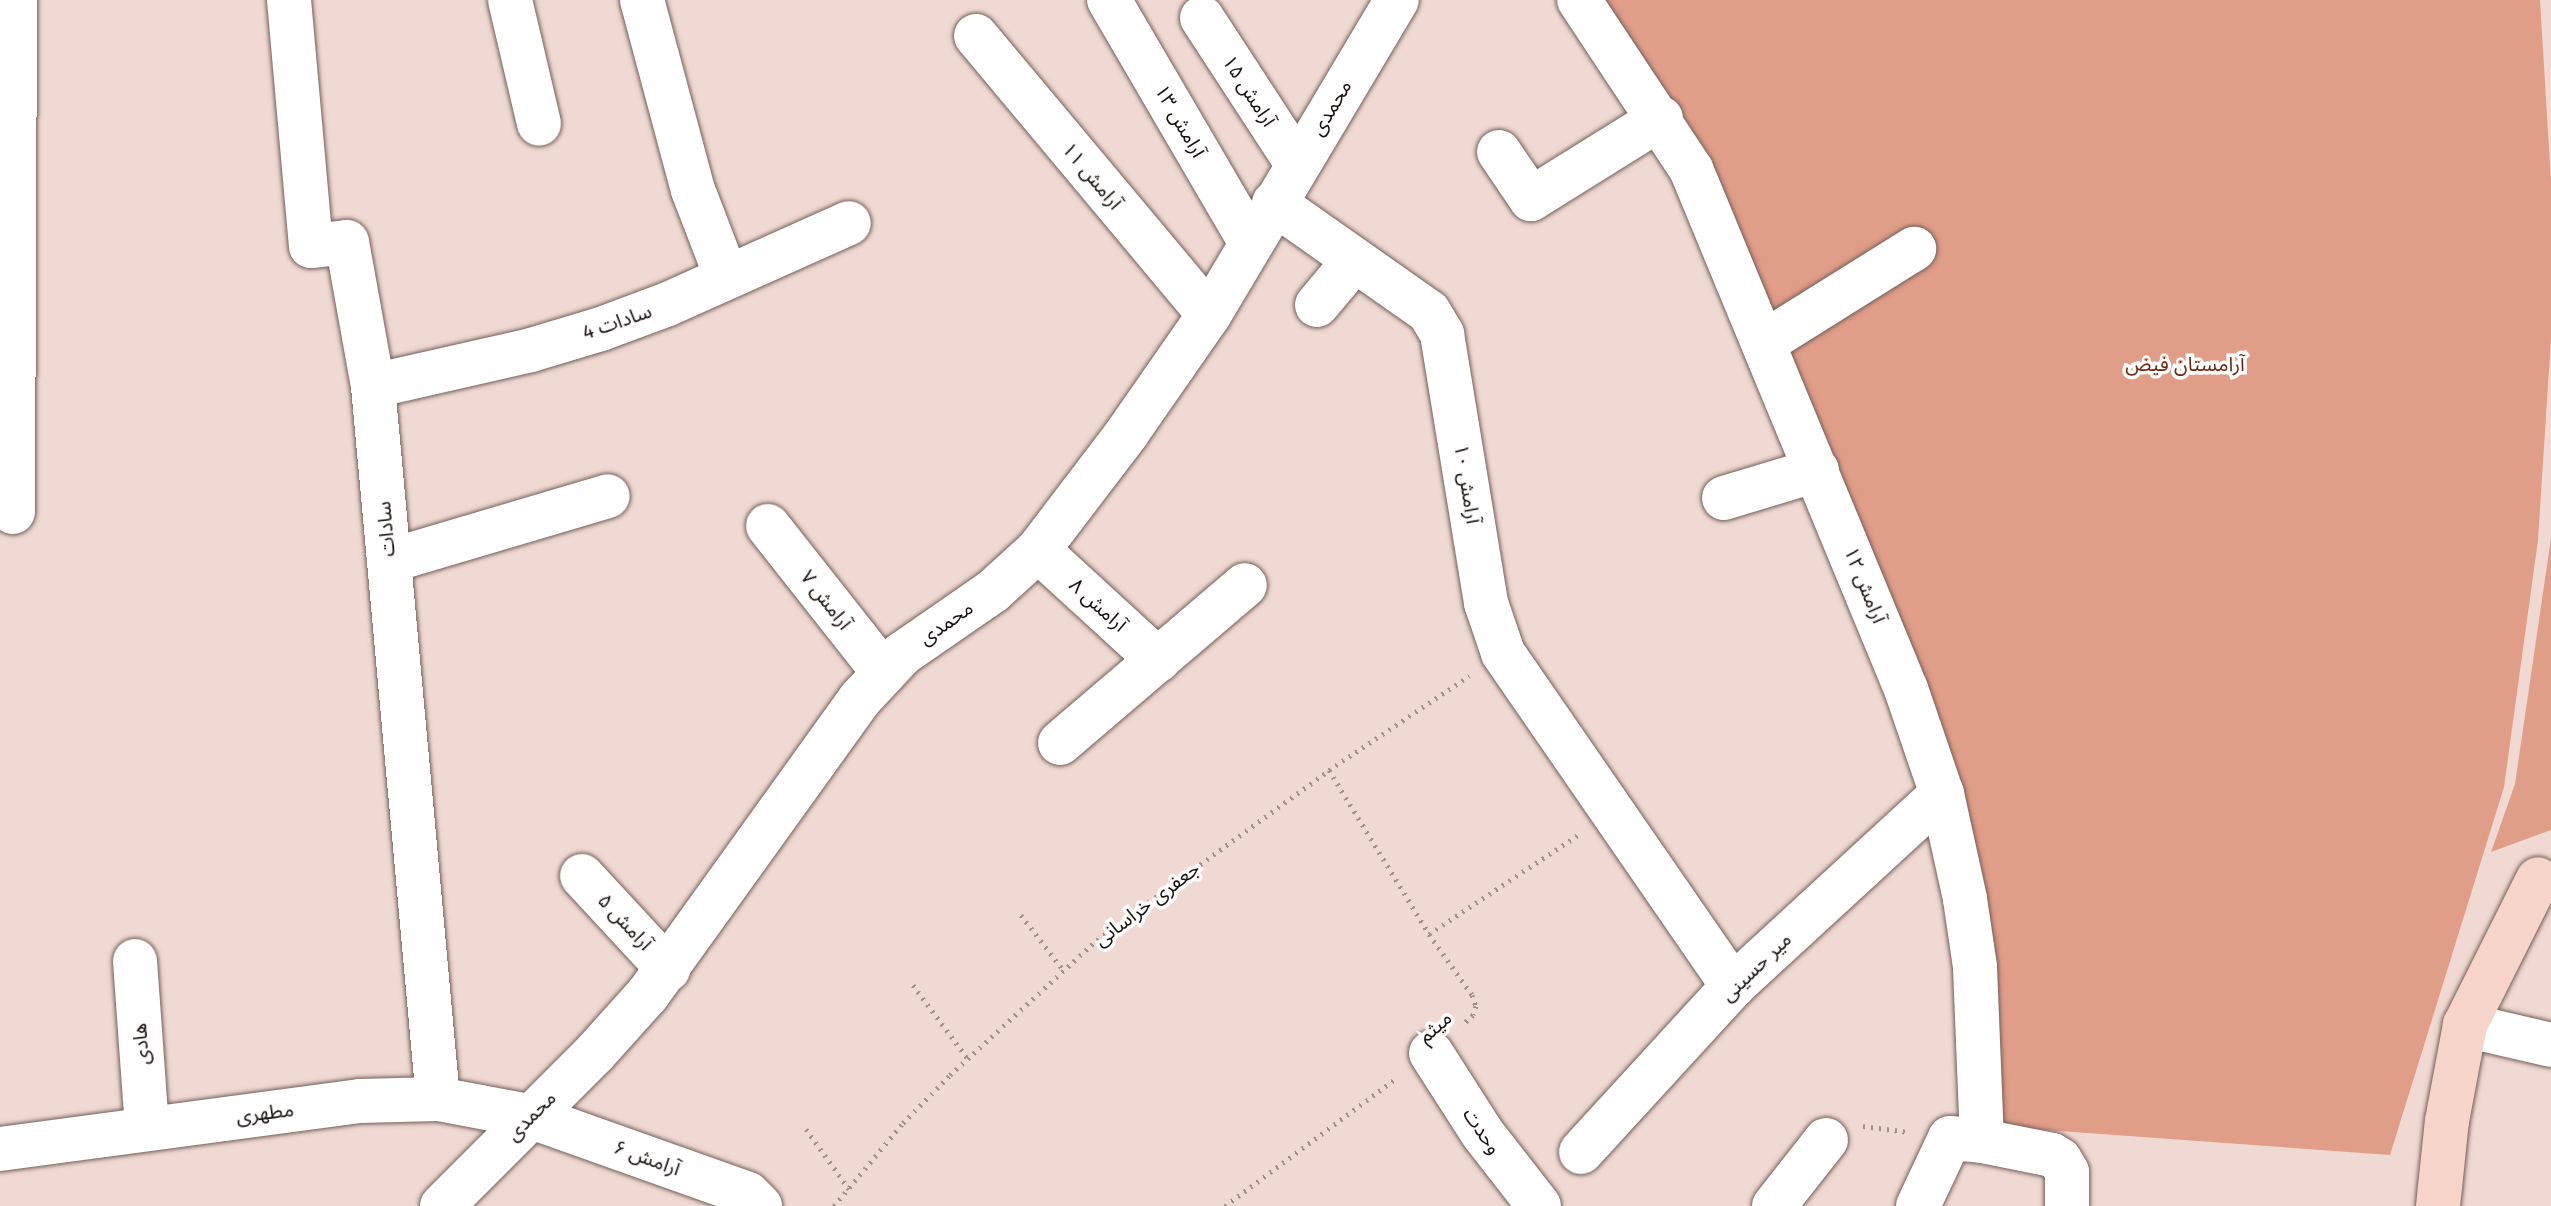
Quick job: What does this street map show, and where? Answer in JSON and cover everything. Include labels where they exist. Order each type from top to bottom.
[{"type":"main road","points":[[2438,1206],[2447,1121],[2465,1025],[2544,874]]},
{"type":"street","points":[[13,512],[7,167],[15,0]]},
{"type":"street","name":"سادات","points":[[289,0],[311,246],[347,242],[373,386],[438,1099]]},
{"type":"street","points":[[510,0],[539,124]]},
{"type":"street","points":[[642,0],[693,190],[726,276]]},
{"type":"street","name":"آرامش ۱۳","points":[[1109,0],[1251,243]]},
{"type":"street","name":"محمدی","points":[[442,1206],[595,1053],[668,969],[782,803],[860,699],[902,654],[993,591],[1038,550],[1127,433],[1209,315],[1397,0]]},
{"type":"street","name":"آرامش ۱۲","points":[[1579,0],[1661,118],[1691,169],[1906,689],[1942,794],[1965,899],[1975,967],[1966,1139]]},
{"type":"street","name":"آرامش ۱۵","points":[[1202,18],[1297,164]]},
{"type":"street","name":"آرامش ۱۱","points":[[976,36],[1209,315]]},
{"type":"street","points":[[1499,152],[1531,199],[1661,118]]},
{"type":"street","name":"آرامش ۱۰","points":[[1274,203],[1353,262],[1429,312],[1442,334],[1486,603],[1503,653],[1733,986]]},
{"type":"street","name":"سادات 4","points":[[373,386],[531,350],[601,329],[668,304],[849,223]]},
{"type":"street","points":[[1765,342],[1914,249]]},
{"type":"street","points":[[1317,305],[1353,262]]},
{"type":"street","points":[[1724,498],[1817,470]]},
{"type":"street","points":[[389,561],[608,496]]},
{"type":"street","name":"آرامش ۷","points":[[768,526],[884,673]]},
{"type":"street","name":"آرامش ۸","points":[[1038,550],[1158,660]]},
{"type":"street","points":[[1060,743],[1245,585]]},
{"type":"street","name":"میر حسینی","points":[[1581,1152],[1733,986],[1942,794]]},
{"type":"street","name":"آرامش ۵","points":[[582,876],[668,969]]},
{"type":"street","name":"هادی","points":[[135,961],[147,1127]]},
{"type":"street","points":[[2465,1025],[2542,1040],[2551,1045]]},
{"type":"street","name":"وحدت","points":[[1431,1053],[1483,1134],[1539,1206]]},
{"type":"street","name":"مطهری","points":[[0,1149],[360,1101],[438,1099],[529,1116]]},
{"type":"street","name":"آرامش ۶","points":[[529,1116],[752,1202]]},
{"type":"street","points":[[1918,1206],[1966,1139],[2052,1155],[2060,1160],[2067,1172],[2067,1206]]},
{"type":"street","points":[[1774,1206],[1826,1140]]},
{"type":"path","name":"جعفری خراسانی","points":[[834,1206],[903,1123],[1097,940],[1329,770],[1503,653]]},
{"type":"path","name":"میثم","points":[[1225,1206],[1431,1053],[1473,1015],[1476,1006],[1329,770]]},
{"type":"path","points":[[1429,934],[1611,813]]},
{"type":"path","points":[[1021,915],[1064,971]]},
{"type":"path","points":[[913,985],[968,1059]]},
{"type":"path","points":[[1826,1140],[1856,1126],[1966,1139]]},
{"type":"path","points":[[806,1129],[849,1189]]},
{"type":"green space","name":"آرامستان فیض","points":[[1590,0],[2540,0],[2551,182],[2551,338],[2538,540],[2504,787],[2390,1155],[2004,1127],[1995,1042],[1932,704]]},
{"type":"green space","points":[[2551,538],[2551,830],[2491,852],[2515,784]]}]
